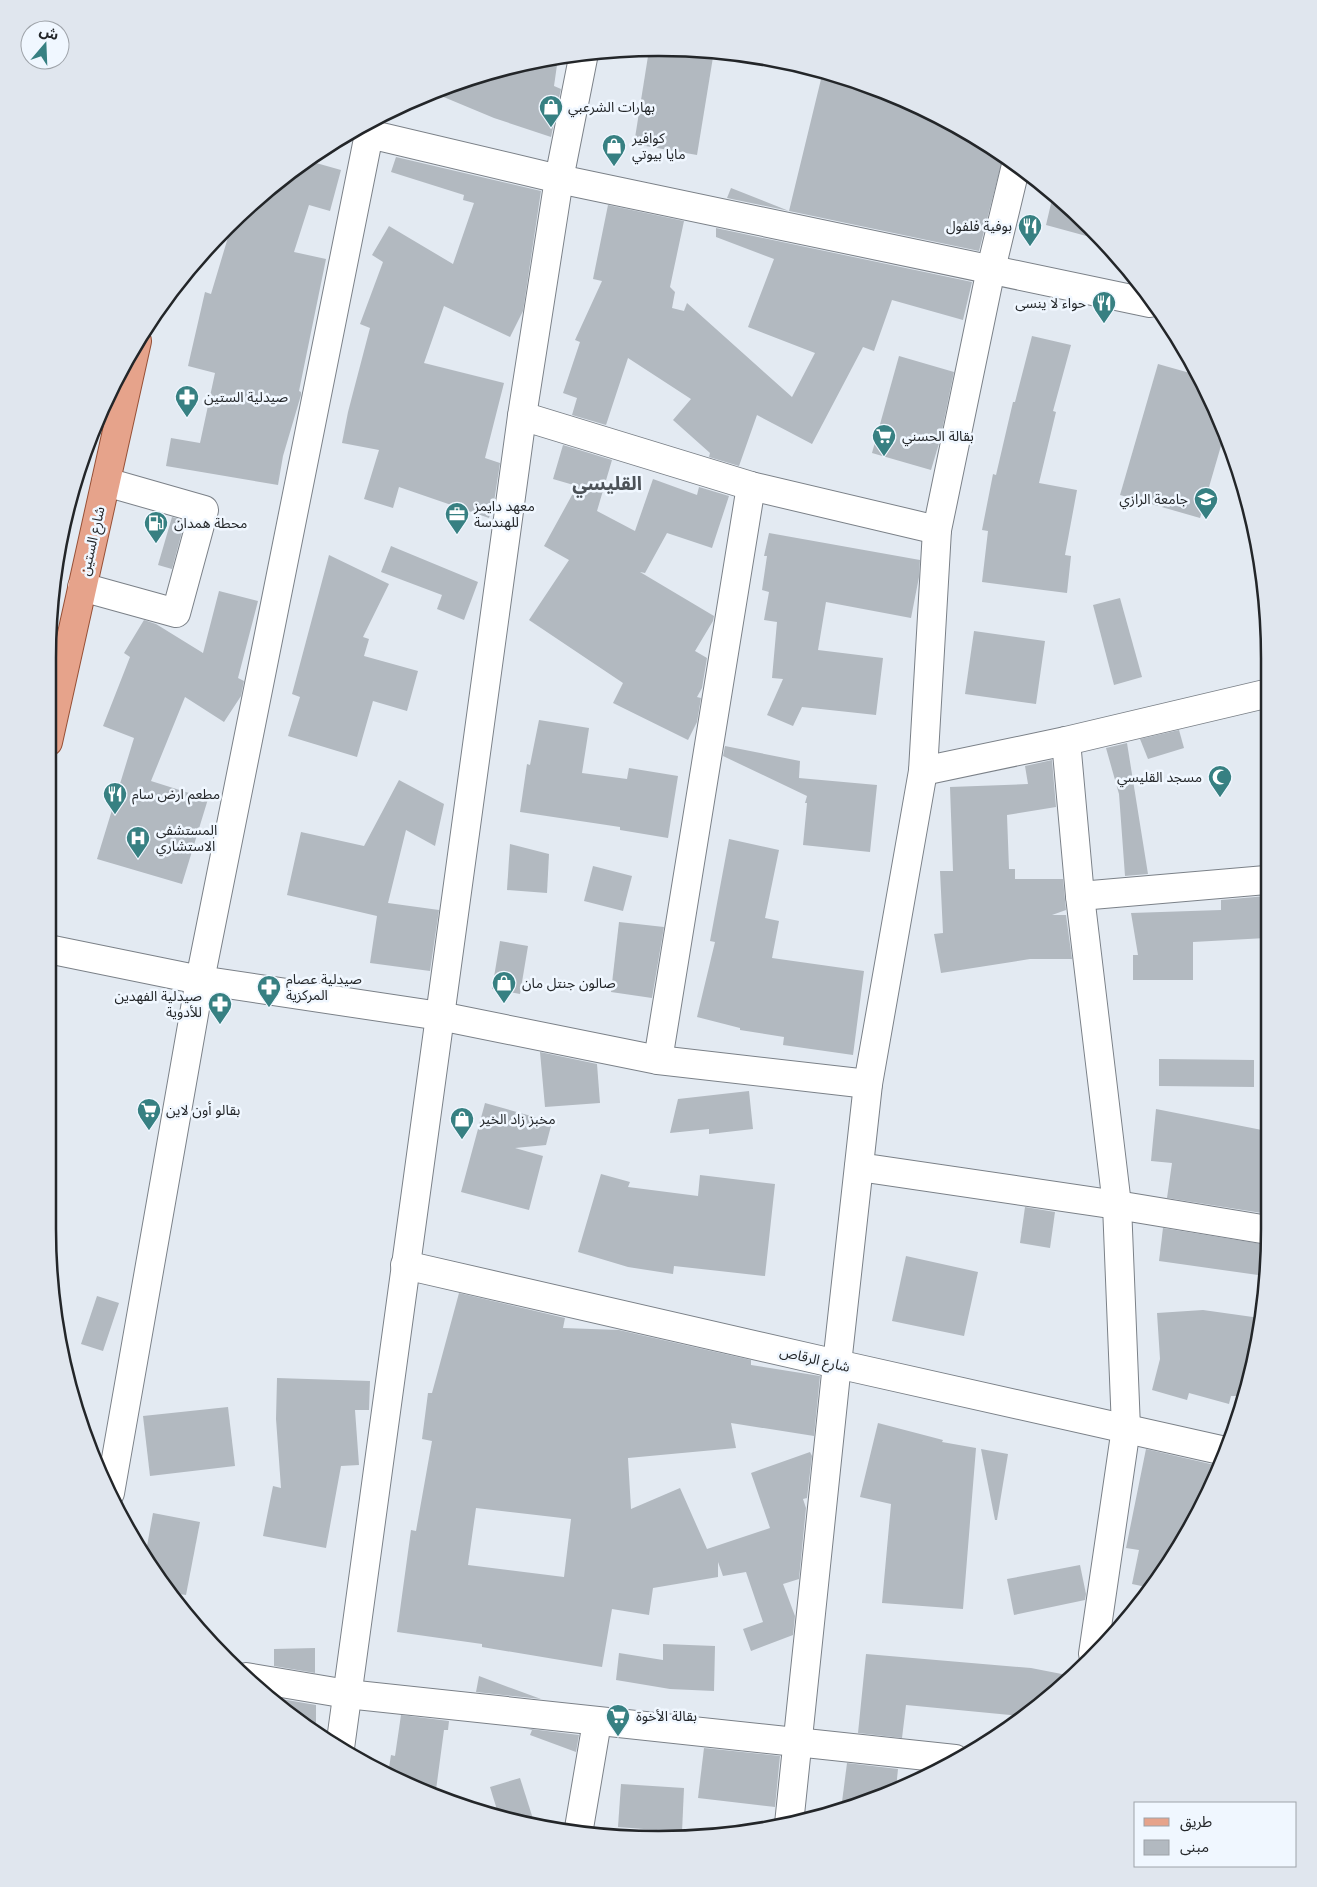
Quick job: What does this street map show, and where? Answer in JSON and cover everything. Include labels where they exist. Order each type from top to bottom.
[{"type":"main road","name":"شارع الستين","points":[[56,706],[131,368]]},
{"type":"street","points":[[341,1740],[522,416],[559,179],[582,61]]},
{"type":"street","points":[[112,1482],[200,980],[369,134],[559,179],[1143,301]]},
{"type":"street","points":[[791,1815],[868,1084],[923,771],[937,530],[991,269],[1014,173]]},
{"type":"street","points":[[522,416],[751,486],[937,530]]},
{"type":"street","points":[[82,588],[176,612],[204,510],[106,482]]},
{"type":"street","points":[[658,1060],[751,486]]},
{"type":"street","points":[[923,771],[1261,695]]},
{"type":"street","points":[[1066,740],[1080,896],[1116,1205],[1126,1428],[1095,1643]]},
{"type":"street","points":[[1080,896],[1261,880]]},
{"type":"street","points":[[56,951],[200,980],[440,1016],[658,1060],[868,1084]]},
{"type":"street","points":[[859,1167],[1116,1205],[1261,1229]]},
{"type":"street","name":"شارع الرقاص","points":[[405,1265],[1219,1449]]},
{"type":"street","points":[[259,1679],[347,1694],[945,1758]]},
{"type":"street","points":[[579,1826],[597,1722]]},
{"type":"building","points":[[648,57],[713,59],[697,155],[634,144]]},
{"type":"building","points":[[557,65],[554,86],[561,89],[551,137],[494,118],[442,97],[503,77]]},
{"type":"building","points":[[821,79],[852,88],[925,118],[960,137],[1001,164],[979,251],[727,198],[731,188],[789,211]]},
{"type":"building","points":[[396,157],[541,191],[523,311],[510,337],[444,306],[424,363],[504,383],[485,458],[500,463],[494,502],[489,518],[399,487],[393,508],[364,499],[379,450],[342,443],[348,412],[370,328],[360,324],[383,262],[372,255],[389,226],[453,264],[474,203],[463,200],[464,195],[391,172]]},
{"type":"building","points":[[317,163],[341,170],[330,211],[309,205],[294,252],[326,259],[299,391],[301,395],[283,456],[278,485],[166,466],[171,438],[200,443],[215,373],[188,366],[205,292],[211,294],[228,239],[261,206]]},
{"type":"building","points":[[1051,202],[1087,236],[1046,225]]},
{"type":"building","points":[[608,205],[684,221],[670,287],[675,292],[672,308],[684,311],[687,303],[792,397],[815,353],[748,327],[774,259],[716,237],[716,228],[972,282],[963,320],[892,300],[874,351],[863,347],[812,444],[757,415],[739,466],[709,457],[710,453],[673,420],[691,399],[628,358],[606,425],[572,415],[577,398],[563,393],[580,342],[575,340],[602,281],[593,279]]},
{"type":"building","points":[[1032,336],[1071,345],[1053,411],[1056,412],[1039,483],[1077,490],[1065,555],[1071,556],[1067,593],[982,582],[988,531],[982,530],[993,474],[996,475],[1013,402],[1015,402]]},
{"type":"building","points":[[899,356],[954,372],[940,440],[931,470],[872,453]]},
{"type":"building","points":[[1158,364],[1188,373],[1199,392],[1221,445],[1200,518],[1120,495]]},
{"type":"building","points":[[563,445],[612,460],[597,511],[635,531],[653,479],[697,495],[699,487],[729,496],[712,548],[667,533],[645,573],[640,572],[714,616],[713,621],[695,651],[707,658],[702,688],[697,697],[701,698],[697,722],[688,740],[613,703],[623,683],[529,620],[569,560],[544,546],[577,486],[553,479]]},
{"type":"building","points":[[172,517],[185,521],[172,569],[158,565]]},
{"type":"building","points":[[769,533],[920,560],[919,577],[911,618],[826,602],[818,650],[883,658],[876,715],[802,707],[793,726],[767,715],[783,679],[772,678],[777,622],[764,620],[769,592],[762,590],[767,556],[764,556]]},
{"type":"building","points":[[391,546],[478,582],[464,620],[437,609],[442,595],[381,572]]},
{"type":"building","points":[[329,555],[389,584],[363,637],[369,639],[364,656],[418,671],[407,711],[373,701],[357,757],[288,736],[300,697],[292,694]]},
{"type":"building","points":[[219,591],[258,601],[238,678],[244,681],[241,696],[224,722],[185,697],[151,781],[208,799],[182,884],[97,859],[134,738],[103,726],[130,657],[124,653],[144,620],[156,624],[203,653]]},
{"type":"building","points":[[1120,598],[1142,677],[1114,685],[1093,605]]},
{"type":"building","points":[[974,631],[1045,641],[1036,704],[965,694]]},
{"type":"building","points":[[539,720],[589,728],[582,773],[627,779],[629,768],[678,776],[668,838],[620,830],[620,827],[520,812],[527,764],[530,765]]},
{"type":"building","points":[[1179,730],[1184,748],[1148,759],[1140,739]]},
{"type":"building","points":[[1127,743],[1148,874],[1125,876],[1119,794],[1106,748]]},
{"type":"building","points":[[725,746],[800,761],[799,778],[877,785],[870,852],[803,845],[807,796],[723,756]]},
{"type":"building","points":[[1052,760],[1056,807],[1007,815],[1009,869],[1015,869],[1015,879],[1063,879],[1066,910],[1052,915],[1066,915],[1072,959],[1030,959],[941,973],[934,934],[943,933],[940,871],[953,871],[950,787],[1028,784],[1025,766]]},
{"type":"building","points":[[399,780],[444,804],[435,846],[406,830],[388,903],[439,910],[430,971],[370,963],[377,916],[287,895],[301,832],[364,846]]},
{"type":"building","points":[[729,839],[779,850],[765,918],[779,921],[772,958],[864,971],[853,1055],[783,1045],[784,1037],[740,1030],[740,1028],[697,1017],[715,942],[710,941]]},
{"type":"building","points":[[510,844],[549,854],[547,893],[507,890]]},
{"type":"building","points":[[593,866],[632,876],[623,911],[584,901]]},
{"type":"building","points":[[1261,896],[1261,938],[1193,942],[1193,980],[1133,980],[1133,955],[1138,955],[1131,913],[1221,910],[1221,900]]},
{"type":"building","points":[[619,922],[664,927],[652,998],[611,992]]},
{"type":"building","points":[[500,941],[528,946],[520,994],[492,989]]},
{"type":"building","points":[[540,1052],[597,1064],[600,1103],[545,1107]]},
{"type":"building","points":[[1159,1059],[1254,1060],[1254,1087],[1159,1086]]},
{"type":"building","points":[[749,1091],[753,1129],[709,1134],[709,1129],[670,1133],[678,1099]]},
{"type":"building","points":[[485,1103],[552,1122],[546,1145],[515,1148],[543,1156],[529,1210],[461,1192]]},
{"type":"building","points":[[1156,1109],[1261,1130],[1261,1213],[1167,1198],[1172,1163],[1151,1161]]},
{"type":"building","points":[[601,1174],[630,1182],[628,1187],[698,1196],[700,1175],[775,1184],[765,1276],[674,1266],[673,1274],[628,1267],[578,1252]]},
{"type":"building","points":[[1025,1207],[1055,1212],[1050,1248],[1020,1243]]},
{"type":"building","points":[[1163,1228],[1260,1244],[1258,1275],[1159,1261]]},
{"type":"building","points":[[906,1256],[978,1272],[964,1336],[892,1321]]},
{"type":"building","points":[[459,1293],[565,1318],[563,1328],[619,1330],[751,1360],[751,1365],[820,1376],[814,1436],[731,1423],[736,1448],[628,1458],[631,1509],[680,1488],[707,1549],[770,1528],[751,1473],[810,1452],[812,1456],[807,1498],[803,1499],[806,1508],[799,1579],[783,1584],[795,1616],[793,1635],[751,1651],[743,1629],[763,1622],[746,1572],[723,1576],[718,1562],[718,1577],[653,1588],[649,1615],[612,1609],[602,1667],[482,1647],[482,1644],[397,1632],[411,1530],[416,1531],[432,1441],[422,1439],[428,1393],[432,1393]],"holes":[[[476,1508],[571,1519],[564,1577],[468,1565]]]},
{"type":"building","points":[[97,1296],[119,1303],[103,1351],[81,1344]]},
{"type":"building","points":[[1203,1310],[1254,1317],[1237,1396],[1231,1396],[1229,1404],[1189,1393],[1187,1400],[1152,1390],[1160,1359],[1157,1313]]},
{"type":"building","points":[[277,1378],[370,1381],[369,1410],[355,1410],[359,1465],[341,1466],[326,1548],[263,1536],[273,1486],[281,1488],[276,1419]]},
{"type":"building","points":[[228,1407],[235,1466],[150,1476],[143,1416]]},
{"type":"building","points":[[878,1423],[943,1440],[942,1442],[976,1448],[963,1609],[882,1603],[891,1504],[860,1497]]},
{"type":"building","points":[[981,1449],[1008,1454],[997,1520],[995,1520]]},
{"type":"building","points":[[1146,1449],[1213,1464],[1180,1530],[1142,1586],[1132,1584],[1139,1550],[1126,1548]]},
{"type":"building","points":[[153,1513],[200,1522],[186,1595],[180,1594],[147,1546]]},
{"type":"building","points":[[1080,1565],[1086,1594],[1085,1600],[1014,1615],[1007,1579]]},
{"type":"building","points":[[663,1644],[715,1646],[714,1691],[670,1689],[616,1680],[619,1653],[663,1660]]},
{"type":"building","points":[[315,1648],[315,1673],[274,1666],[274,1649]]},
{"type":"building","points":[[866,1654],[1031,1668],[1063,1674],[1012,1715],[906,1705],[902,1738],[858,1733]]},
{"type":"building","points":[[479,1676],[511,1688],[541,1699],[476,1692]]},
{"type":"building","points":[[284,1700],[316,1705],[316,1723]]},
{"type":"building","points":[[401,1715],[449,1721],[448,1730],[444,1730],[436,1788],[389,1767],[391,1755],[395,1756]]},
{"type":"building","points":[[523,1728],[579,1735],[576,1752],[530,1735],[532,1730]]},
{"type":"building","points":[[704,1748],[780,1756],[775,1807],[698,1798]]},
{"type":"building","points":[[847,1763],[898,1769],[897,1782],[842,1802]]},
{"type":"building","points":[[520,1778],[532,1817],[496,1808],[490,1787]]},
{"type":"building","points":[[621,1784],[684,1788],[682,1830],[665,1831],[618,1827]]},
{"type":"place","name":"بهارات الشرعبي","points":[[551,128]]},
{"type":"place","name":"كوافير مايا بيوتي","points":[[614,167]]},
{"type":"place","name":"بوفية فلفول","points":[[1030,247]]},
{"type":"place","name":"حواء لا ينسى","points":[[1104,324]]},
{"type":"place","name":"صيدلية الستين","points":[[187,418]]},
{"type":"place","name":"بقالة الحسني","points":[[884,457]]},
{"type":"place","name":"جامعة الرازي","points":[[1206,520]]},
{"type":"place","name":"معهد دايمز للهندسة","points":[[457,535]]},
{"type":"place","name":"محطة همدان","points":[[156,544]]},
{"type":"place","name":"مسجد القليسي","points":[[1220,798]]},
{"type":"place","name":"مطعم ارض سام","points":[[115,815]]},
{"type":"place","name":"المستشفى الاستشاري","points":[[138,859]]},
{"type":"place","name":"صالون جنتل مان","points":[[504,1004]]},
{"type":"place","name":"صيدلية عصام المركزية","points":[[269,1008]]},
{"type":"place","name":"صيدلية الفهدين للأدوية","points":[[220,1025]]},
{"type":"place","name":"بقالو أون لاين","points":[[149,1131]]},
{"type":"place","name":"مخبز زاد الخير","points":[[462,1140]]},
{"type":"place","name":"بقالة الأخوة","points":[[618,1737]]},
{"type":"district","name":"القليسي","points":[[607,483]]}]
